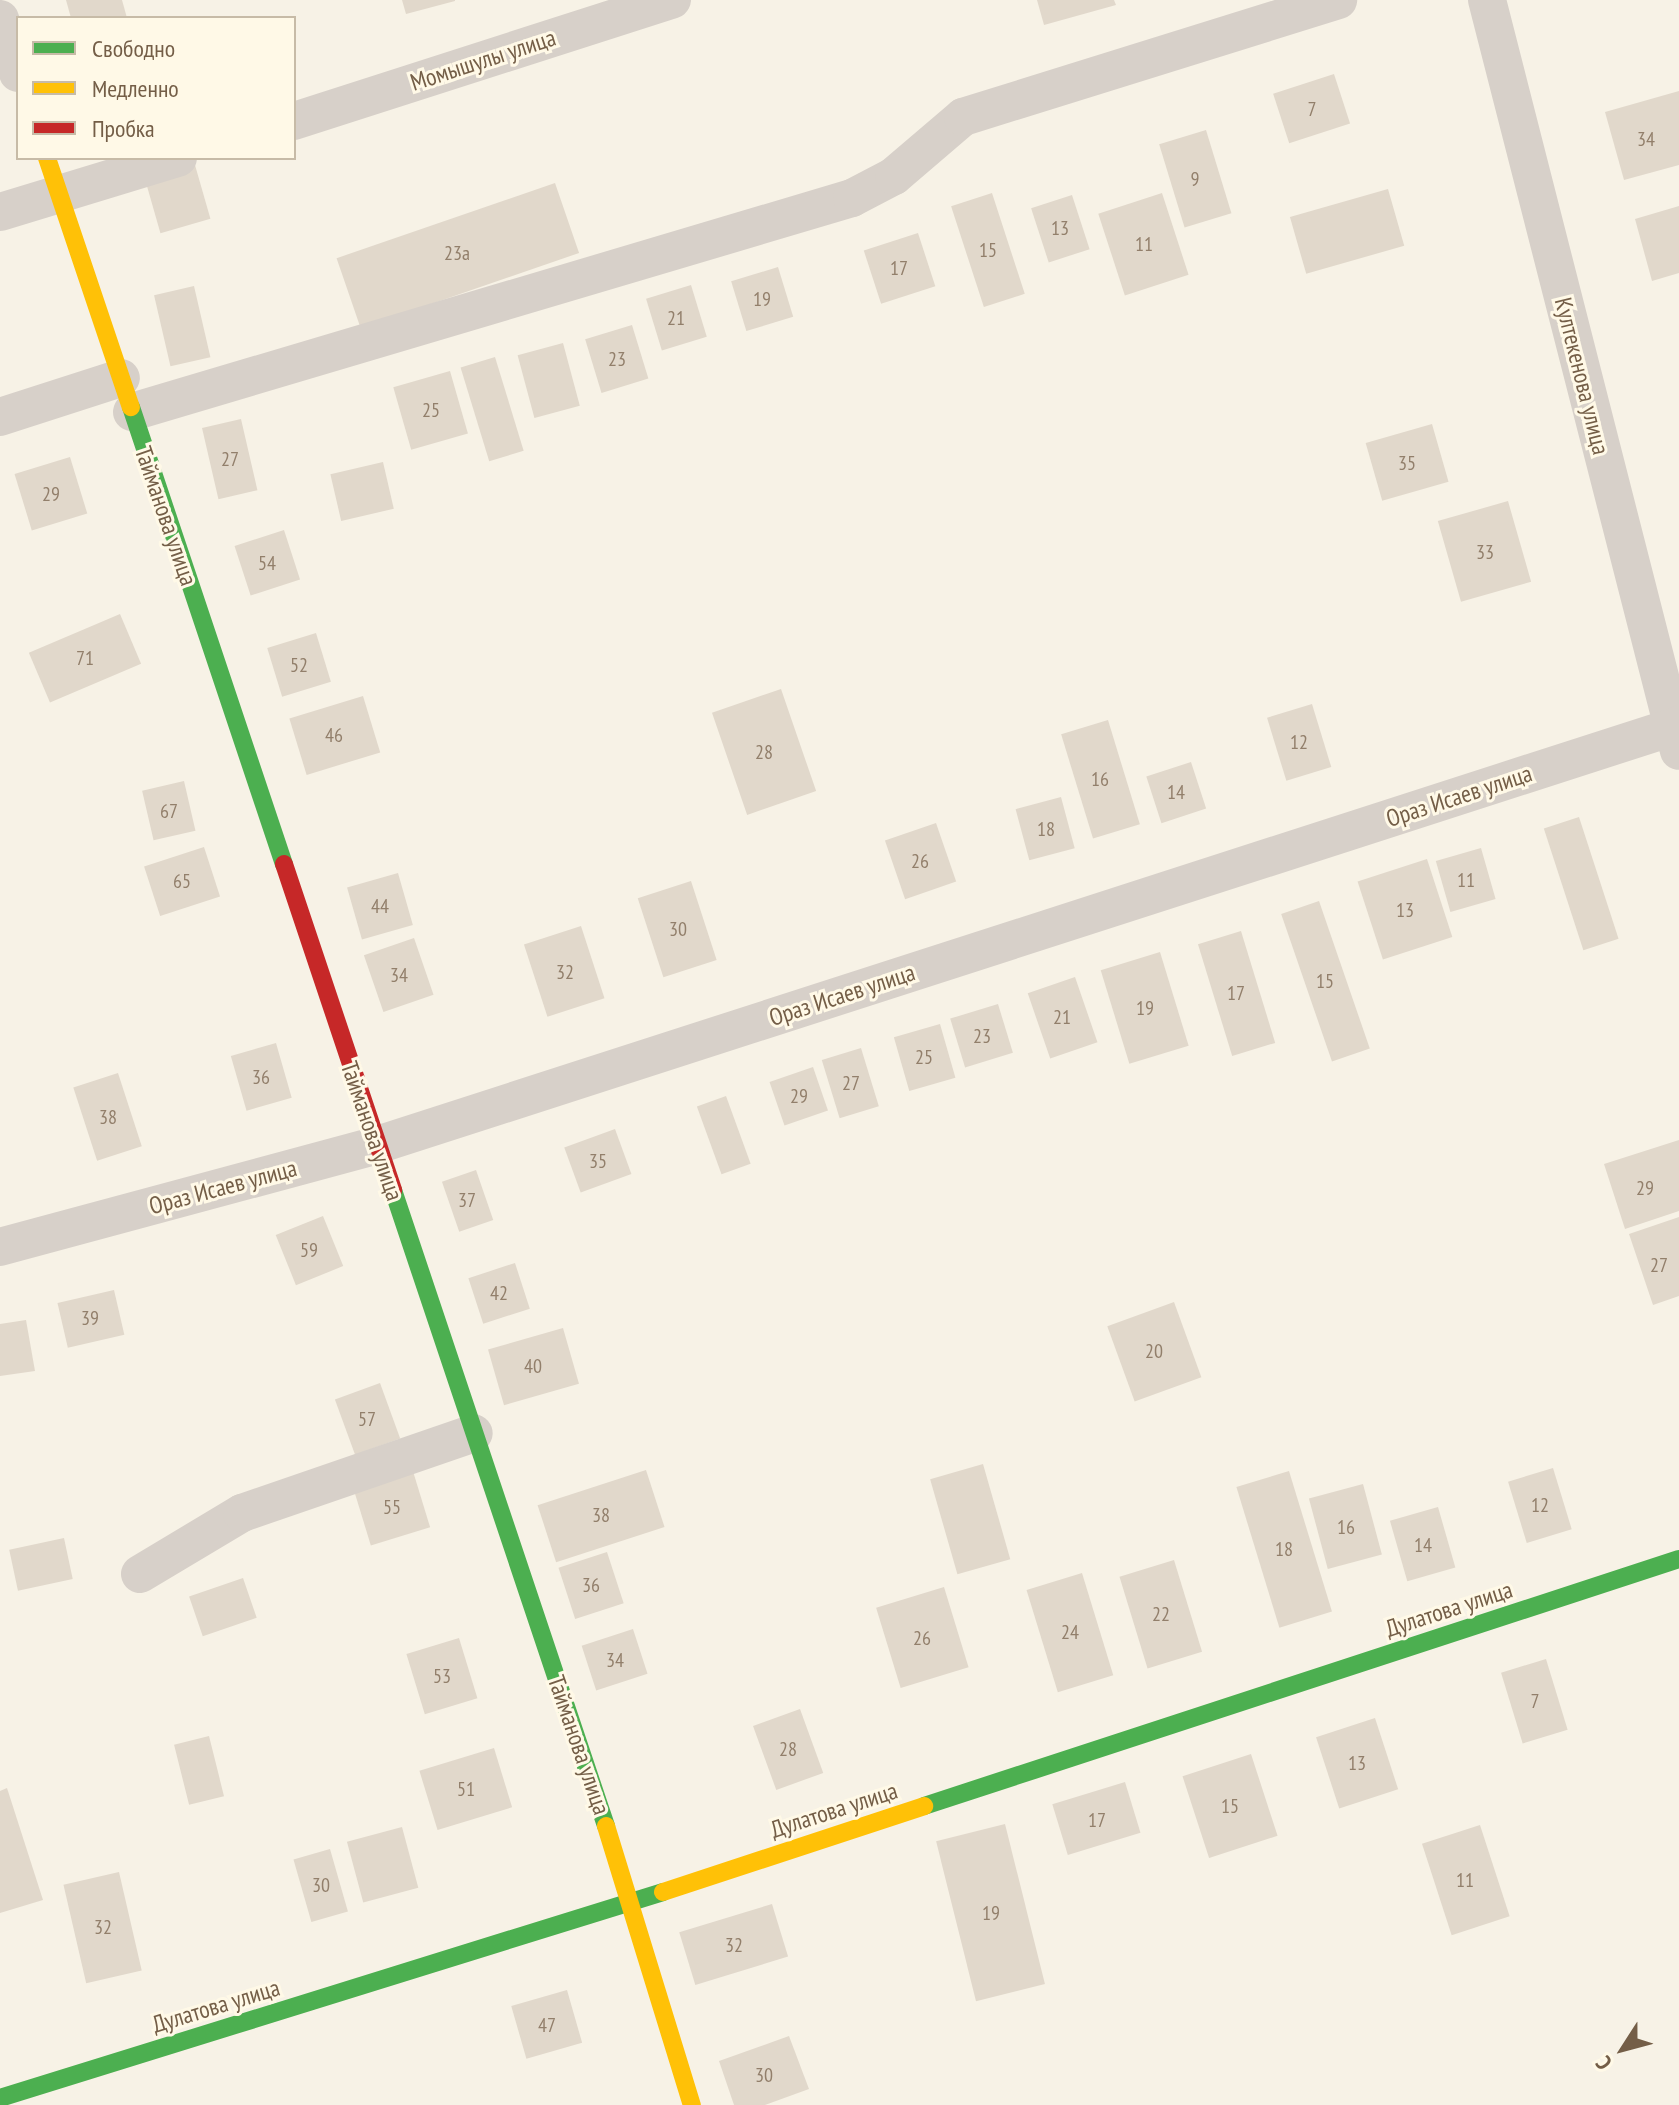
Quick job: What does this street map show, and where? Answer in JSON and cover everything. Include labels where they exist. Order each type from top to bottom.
[{"type":"street","name":"Момышулы улица","points":[[296,120],[672,0]]},
{"type":"street","points":[[0,417],[126,395],[852,198],[894,176],[963,117],[1338,0]]},
{"type":"street","name":"Култекенова улица","points":[[1487,0],[1677,735]]},
{"type":"street","points":[[0,19],[16,67]]},
{"type":"street","name":"Тайманова улица","points":[[48,160],[632,1902],[692,2105]]},
{"type":"street","points":[[0,212],[172,160]]},
{"type":"street","name":"Ораз Исаев улица","points":[[0,1247],[377,1145],[1677,735]]},
{"type":"street","points":[[140,1574],[242,1513],[474,1433]]},
{"type":"street","name":"Дулатова улица","points":[[0,2098],[632,1902],[1679,1559]]},
{"type":"building","points":[[66,0],[122,0],[126,16],[70,16]]},
{"type":"building","points":[[402,0],[455,0],[455,1],[406,14]]},
{"type":"building","points":[[1037,0],[1114,0],[1116,5],[1044,25]]},
{"type":"building","points":[[1334,74],[1350,123],[1289,143],[1273,94]]},
{"type":"building","points":[[1679,91],[1679,165],[1624,180],[1605,112]]},
{"type":"building","points":[[1206,130],[1231,213],[1185,228],[1159,144]]},
{"type":"building","points":[[195,165],[210,219],[160,233],[145,179]]},
{"type":"building","points":[[555,183],[579,253],[361,328],[337,258]]},
{"type":"building","points":[[1388,189],[1404,246],[1306,274],[1290,217]]},
{"type":"building","points":[[992,193],[1025,294],[984,307],[951,206]]},
{"type":"building","points":[[1162,193],[1189,275],[1125,295],[1098,214]]},
{"type":"building","points":[[1072,195],[1090,249],[1049,262],[1031,208]]},
{"type":"building","points":[[1679,206],[1679,273],[1652,281],[1635,219]]},
{"type":"building","points":[[918,233],[935,286],[881,304],[864,251]]},
{"type":"building","points":[[778,267],[793,317],[746,331],[731,281]]},
{"type":"building","points":[[691,285],[707,337],[662,350],[646,299]]},
{"type":"building","points":[[194,286],[210,357],[170,366],[154,295]]},
{"type":"building","points":[[632,325],[648,379],[602,393],[585,339]]},
{"type":"building","points":[[563,343],[580,406],[534,418],[518,355]]},
{"type":"building","points":[[495,357],[524,451],[489,461],[461,368]]},
{"type":"building","points":[[450,371],[468,433],[411,450],[393,387]]},
{"type":"building","points":[[241,419],[257,490],[218,499],[202,428]]},
{"type":"building","points":[[1432,424],[1449,482],[1382,501],[1366,443]]},
{"type":"building","points":[[70,457],[87,513],[32,530],[15,474]]},
{"type":"building","points":[[383,462],[394,509],[341,521],[330,474]]},
{"type":"building","points":[[1508,501],[1531,582],[1461,602],[1438,521]]},
{"type":"building","points":[[284,530],[300,579],[251,596],[235,546]]},
{"type":"building","points":[[120,614],[141,664],[50,702],[29,653]]},
{"type":"building","points":[[316,633],[331,682],[282,697],[267,648]]},
{"type":"building","points":[[781,689],[816,791],[747,815],[712,713]]},
{"type":"building","points":[[363,696],[380,752],[307,775],[289,719]]},
{"type":"building","points":[[1312,704],[1331,767],[1286,781],[1267,718]]},
{"type":"building","points":[[1108,720],[1140,824],[1093,839],[1061,734]]},
{"type":"building","points":[[1191,762],[1206,809],[1161,823],[1146,777]]},
{"type":"building","points":[[184,781],[195,831],[154,840],[142,791]]},
{"type":"building","points":[[1061,797],[1075,848],[1029,860],[1016,809]]},
{"type":"building","points":[[1579,817],[1619,939],[1583,950],[1544,828]]},
{"type":"building","points":[[936,823],[956,882],[905,899],[885,841]]},
{"type":"building","points":[[204,847],[220,896],[160,916],[144,866]]},
{"type":"building","points":[[1481,848],[1496,899],[1450,912],[1436,861]]},
{"type":"building","points":[[1427,859],[1452,937],[1383,960],[1358,882]]},
{"type":"building","points":[[398,873],[413,925],[362,940],[347,888]]},
{"type":"building","points":[[691,881],[717,960],[663,977],[638,898]]},
{"type":"building","points":[[1319,901],[1370,1049],[1332,1062],[1281,914]]},
{"type":"building","points":[[581,926],[604,998],[547,1017],[524,945]]},
{"type":"building","points":[[1241,931],[1275,1043],[1232,1056],[1198,944]]},
{"type":"building","points":[[414,938],[434,995],[383,1012],[364,955]]},
{"type":"building","points":[[1160,952],[1189,1046],[1129,1064],[1101,970]]},
{"type":"building","points":[[1075,977],[1097,1042],[1050,1059],[1028,993]]},
{"type":"building","points":[[998,1004],[1013,1053],[965,1067],[950,1019]]},
{"type":"building","points":[[940,1024],[955,1078],[909,1091],[894,1037]]},
{"type":"building","points":[[276,1043],[292,1098],[247,1111],[231,1056]]},
{"type":"building","points":[[861,1048],[879,1106],[840,1118],[822,1060]]},
{"type":"building","points":[[813,1067],[828,1110],[784,1125],[770,1082]]},
{"type":"building","points":[[118,1073],[142,1146],[97,1161],[73,1088]]},
{"type":"building","points":[[726,1096],[751,1164],[721,1174],[697,1107]]},
{"type":"building","points":[[615,1129],[631,1174],[581,1193],[564,1147]]},
{"type":"building","points":[[1679,1140],[1679,1211],[1625,1229],[1604,1164]]},
{"type":"building","points":[[476,1170],[493,1220],[459,1232],[442,1182]]},
{"type":"building","points":[[323,1216],[343,1266],[296,1285],[276,1235]]},
{"type":"building","points":[[1679,1217],[1679,1296],[1653,1305],[1629,1234]]},
{"type":"building","points":[[515,1263],[530,1309],[483,1324],[468,1278]]},
{"type":"building","points":[[114,1290],[124,1335],[68,1348],[57,1303]]},
{"type":"building","points":[[1174,1302],[1201,1377],[1135,1401],[1107,1326]]},
{"type":"building","points":[[26,1320],[35,1371],[0,1376],[0,1324]]},
{"type":"building","points":[[563,1328],[579,1384],[504,1405],[488,1349]]},
{"type":"building","points":[[380,1383],[400,1438],[355,1455],[335,1399]]},
{"type":"building","points":[[983,1464],[1010,1559],[957,1574],[930,1479]]},
{"type":"building","points":[[412,1468],[430,1527],[371,1545],[353,1486]]},
{"type":"building","points":[[1553,1468],[1572,1529],[1527,1543],[1508,1482]]},
{"type":"building","points":[[646,1470],[665,1527],[556,1562],[538,1505]]},
{"type":"building","points":[[1289,1471],[1332,1612],[1279,1628],[1236,1487]]},
{"type":"building","points":[[1363,1484],[1382,1555],[1328,1569],[1309,1498]]},
{"type":"building","points":[[1438,1507],[1455,1568],[1407,1581],[1390,1521]]},
{"type":"building","points":[[64,1538],[73,1579],[18,1591],[9,1550]]},
{"type":"building","points":[[607,1552],[624,1603],[575,1619],[558,1568]]},
{"type":"building","points":[[1174,1560],[1202,1652],[1148,1668],[1119,1577]]},
{"type":"building","points":[[1082,1573],[1113,1675],[1058,1692],[1027,1590]]},
{"type":"building","points":[[243,1578],[257,1618],[203,1636],[189,1597]]},
{"type":"building","points":[[944,1587],[969,1667],[901,1688],[876,1608]]},
{"type":"building","points":[[633,1629],[648,1674],[596,1690],[582,1646]]},
{"type":"building","points":[[459,1638],[477,1698],[425,1714],[406,1654]]},
{"type":"building","points":[[1546,1659],[1568,1730],[1523,1744],[1501,1673]]},
{"type":"building","points":[[800,1709],[823,1773],[776,1790],[753,1726]]},
{"type":"building","points":[[1375,1718],[1398,1789],[1339,1808],[1316,1737]]},
{"type":"building","points":[[209,1736],[224,1796],[189,1805],[174,1745]]},
{"type":"building","points":[[494,1748],[512,1807],[438,1830],[419,1771]]},
{"type":"building","points":[[1251,1754],[1278,1836],[1209,1858],[1183,1776]]},
{"type":"building","points":[[1125,1782],[1140,1833],[1068,1855],[1052,1804]]},
{"type":"building","points":[[7,1788],[43,1900],[0,1913],[0,1791]]},
{"type":"building","points":[[1005,1824],[1045,1984],[976,2001],[936,1841]]},
{"type":"building","points":[[1480,1825],[1510,1916],[1452,1935],[1422,1844]]},
{"type":"building","points":[[402,1827],[418,1888],[363,1903],[347,1842]]},
{"type":"building","points":[[330,1849],[348,1911],[311,1922],[293,1859]]},
{"type":"building","points":[[119,1872],[142,1970],[86,1983],[63,1885]]},
{"type":"building","points":[[772,1904],[788,1957],[695,1985],[679,1932]]},
{"type":"building","points":[[567,1990],[582,2043],[526,2059],[511,2006]]},
{"type":"building","points":[[789,2036],[809,2089],[765,2105],[734,2105],[719,2061]]},
{"type":"traffic: fast","points":[[131,407],[284,864]]},
{"type":"traffic: fast","points":[[393,1190],[606,1826]]},
{"type":"traffic: fast","points":[[924,1806],[1679,1559]]},
{"type":"traffic: fast","points":[[0,2098],[663,1892]]},
{"type":"traffic: slow","points":[[48,160],[131,407]]},
{"type":"traffic: slow","points":[[663,1892],[924,1806]]},
{"type":"traffic: slow","points":[[606,1826],[692,2105]]},
{"type":"traffic: jam","points":[[284,864],[393,1190]]}]
